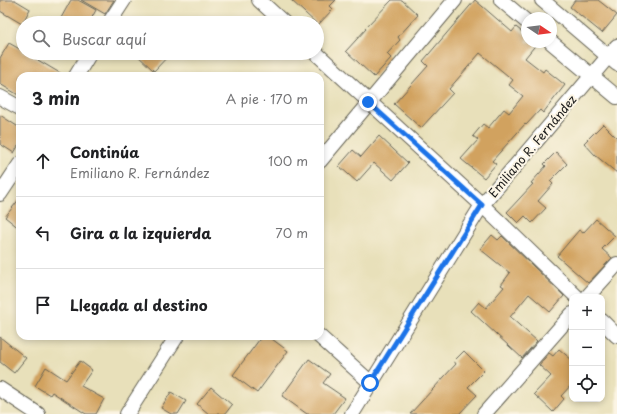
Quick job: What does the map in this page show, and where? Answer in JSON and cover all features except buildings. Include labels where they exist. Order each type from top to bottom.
[{"type":"street","points":[[114,16],[124,0]]},
{"type":"street","points":[[324,156],[455,0]]},
{"type":"street","points":[[501,0],[521,17]]},
{"type":"street","points":[[542,0],[614,56]]},
{"type":"street","points":[[263,1],[277,16]]},
{"type":"street","points":[[557,47],[617,97]]},
{"type":"street","name":"Emiliano R. Fernández","points":[[352,414],[482,205],[592,76],[614,56]]},
{"type":"street","points":[[78,72],[86,60]]},
{"type":"street","points":[[323,60],[482,205],[574,294]]},
{"type":"street","points":[[0,97],[16,106]]},
{"type":"street","points":[[0,194],[16,170]]},
{"type":"street","points":[[590,294],[617,264]]},
{"type":"street","points":[[484,414],[569,317]]},
{"type":"street","points":[[605,324],[617,336]]},
{"type":"street","points":[[127,414],[175,340]]},
{"type":"street","points":[[323,340],[370,383]]},
{"type":"street","points":[[0,389],[38,414]]},
{"type":"route","points":[[368,102],[482,205],[370,383]]}]
